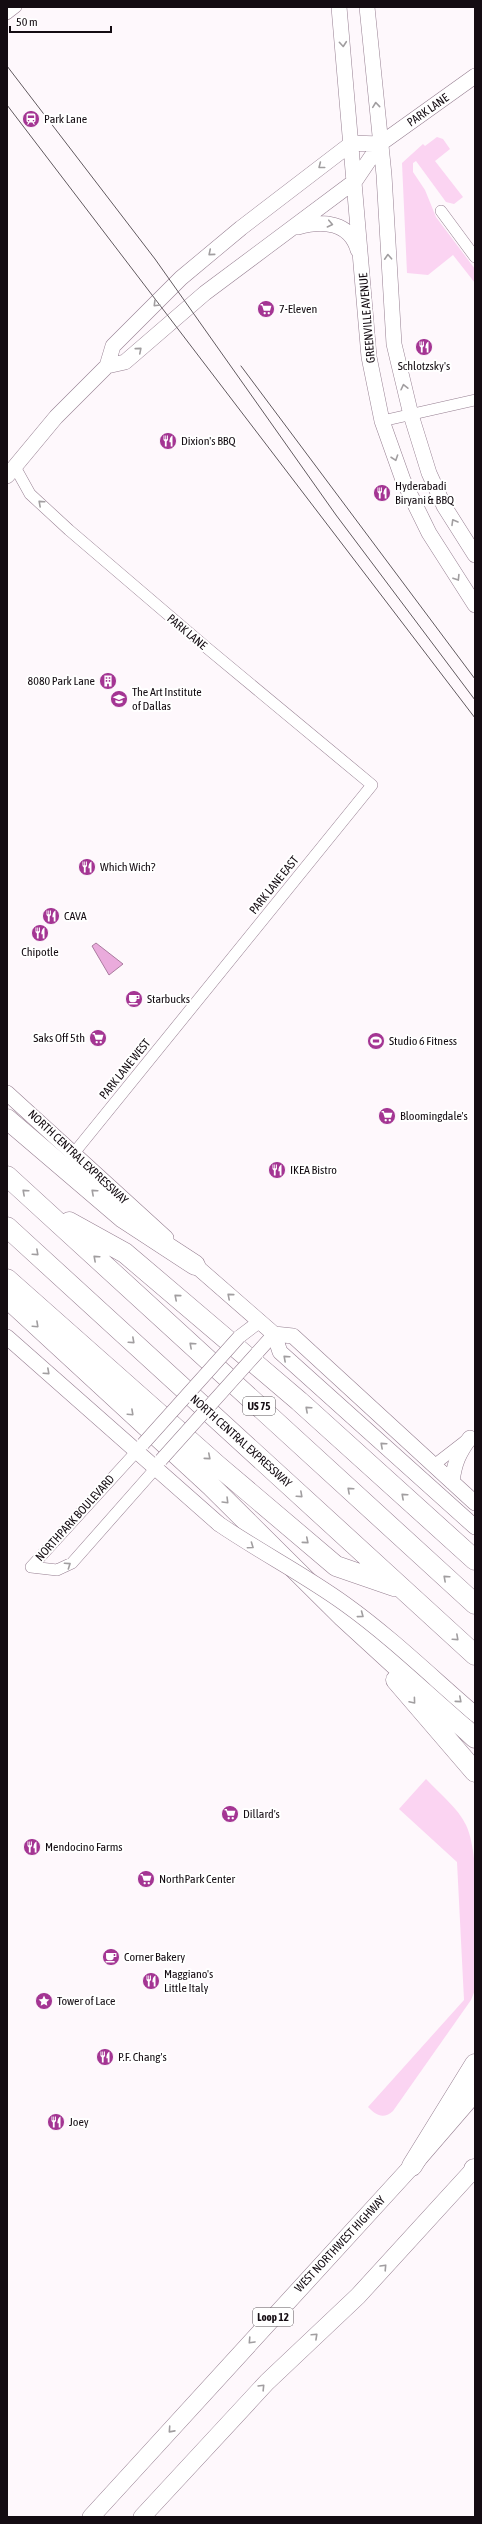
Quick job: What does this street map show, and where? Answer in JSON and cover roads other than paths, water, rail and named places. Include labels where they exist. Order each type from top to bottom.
[{"type":"highway","points":[[7,1119],[123,1218],[195,1265]]},
{"type":"highway","name":"US 75","points":[[7,1176],[475,1604]]},
{"type":"highway","points":[[43,1208],[125,1252],[299,1402],[475,1560]]},
{"type":"highway","name":"NORTH CENTRAL EXPRESSWAY","points":[[7,1227],[475,1655]]},
{"type":"highway","points":[[7,1280],[211,1460],[336,1566],[402,1588]]},
{"type":"highway","points":[[7,1298],[211,1486],[343,1617],[475,1738]]},
{"type":"highway","points":[[343,1617],[475,1772]]},
{"type":"highway","points":[[412,2166],[475,2064]]},
{"type":"main road","name":"GREENVILLE AVENUE","points":[[339,7],[352,142],[369,357],[382,421],[403,480],[429,533],[475,605]]},
{"type":"main road","name":"GREENVILLE AVENUE","points":[[367,7],[380,144],[394,344],[411,415],[429,473],[444,506],[475,554]]},
{"type":"main road","name":"PARK LANE","points":[[107,366],[125,362],[205,293],[355,181],[380,144],[475,76]]},
{"type":"main road","points":[[352,142],[380,144]]},
{"type":"main road","name":"PARK LANE","points":[[11,472],[56,417],[107,366],[113,346],[181,278],[241,228],[352,142]]},
{"type":"main road","points":[[292,228],[312,223],[327,222],[343,228],[351,235],[357,245],[362,263]]},
{"type":"main road","name":"NORTH CENTRAL EXPRESSWAY","points":[[7,1093],[74,1152],[195,1265],[260,1321],[274,1334],[280,1352],[475,1527]]},
{"type":"main road","points":[[274,1334],[293,1336],[475,1503]]},
{"type":"main road","points":[[7,1337],[140,1448],[219,1524],[259,1551],[344,1603],[375,1626],[475,1714]]},
{"type":"main road","points":[[452,1482],[454,1466],[460,1451],[472,1436]]},
{"type":"main road","name":"WEST NORTHWEST HIGHWAY","points":[[91,2517],[412,2166],[475,2093]]},
{"type":"main road","points":[[142,2517],[267,2382],[358,2296],[475,2169]]},
{"type":"street","points":[[7,14],[16,7]]},
{"type":"street","points":[[441,211],[475,257]]},
{"type":"street","points":[[382,421],[475,400]]},
{"type":"street","name":"PARK LANE","points":[[11,472],[30,494],[70,530],[217,657],[372,785]]},
{"type":"street","name":"PARK LANE EAST","points":[[197,1001],[372,785]]},
{"type":"street","name":"PARK LANE WEST","points":[[74,1152],[197,1001]]},
{"type":"street","name":"NORTHPARK BOULEVARD","points":[[260,1321],[239,1337],[31,1567],[57,1570],[72,1563],[274,1334]]},
{"type":"street","points":[[434,1465],[472,1436]]},
{"type":"tram line","points":[[7,66],[155,259],[336,515],[475,700]]},
{"type":"tram line","points":[[7,105],[475,718]]},
{"type":"tram line","points":[[241,366],[475,679]]},
{"type":"place","name":"Park Lane","points":[[31,119]]},
{"type":"place","name":"7-Eleven","points":[[266,309]]},
{"type":"place","name":"Schlotzsky's","points":[[424,347]]},
{"type":"place","name":"Dixion's BBQ","points":[[168,441]]},
{"type":"place","name":"Hyderabadi Biryani & BBQ","points":[[382,493]]},
{"type":"place","name":"8080 Park Lane","points":[[108,681]]},
{"type":"place","name":"The Art Institute of Dallas","points":[[119,699]]},
{"type":"place","name":"Which Wich?","points":[[87,867]]},
{"type":"place","name":"CAVA","points":[[51,916]]},
{"type":"place","name":"Chipotle","points":[[40,933]]},
{"type":"place","name":"Starbucks","points":[[134,999]]},
{"type":"place","name":"Saks Off 5th","points":[[98,1038]]},
{"type":"place","name":"Studio 6 Fitness","points":[[376,1041]]},
{"type":"place","name":"Bloomingdale's","points":[[387,1116]]},
{"type":"place","name":"IKEA Bistro","points":[[277,1170]]},
{"type":"place","name":"Dillard's","points":[[230,1814]]},
{"type":"place","name":"Mendocino Farms","points":[[32,1847]]},
{"type":"place","name":"NorthPark Center","points":[[146,1879]]},
{"type":"place","name":"Corner Bakery","points":[[111,1957]]},
{"type":"place","name":"Maggiano's Little Italy","points":[[151,1981]]},
{"type":"place","name":"Tower of Lace","points":[[44,2001]]},
{"type":"place","name":"P.F. Chang's","points":[[105,2057]]},
{"type":"place","name":"Joey","points":[[56,2122]]}]
